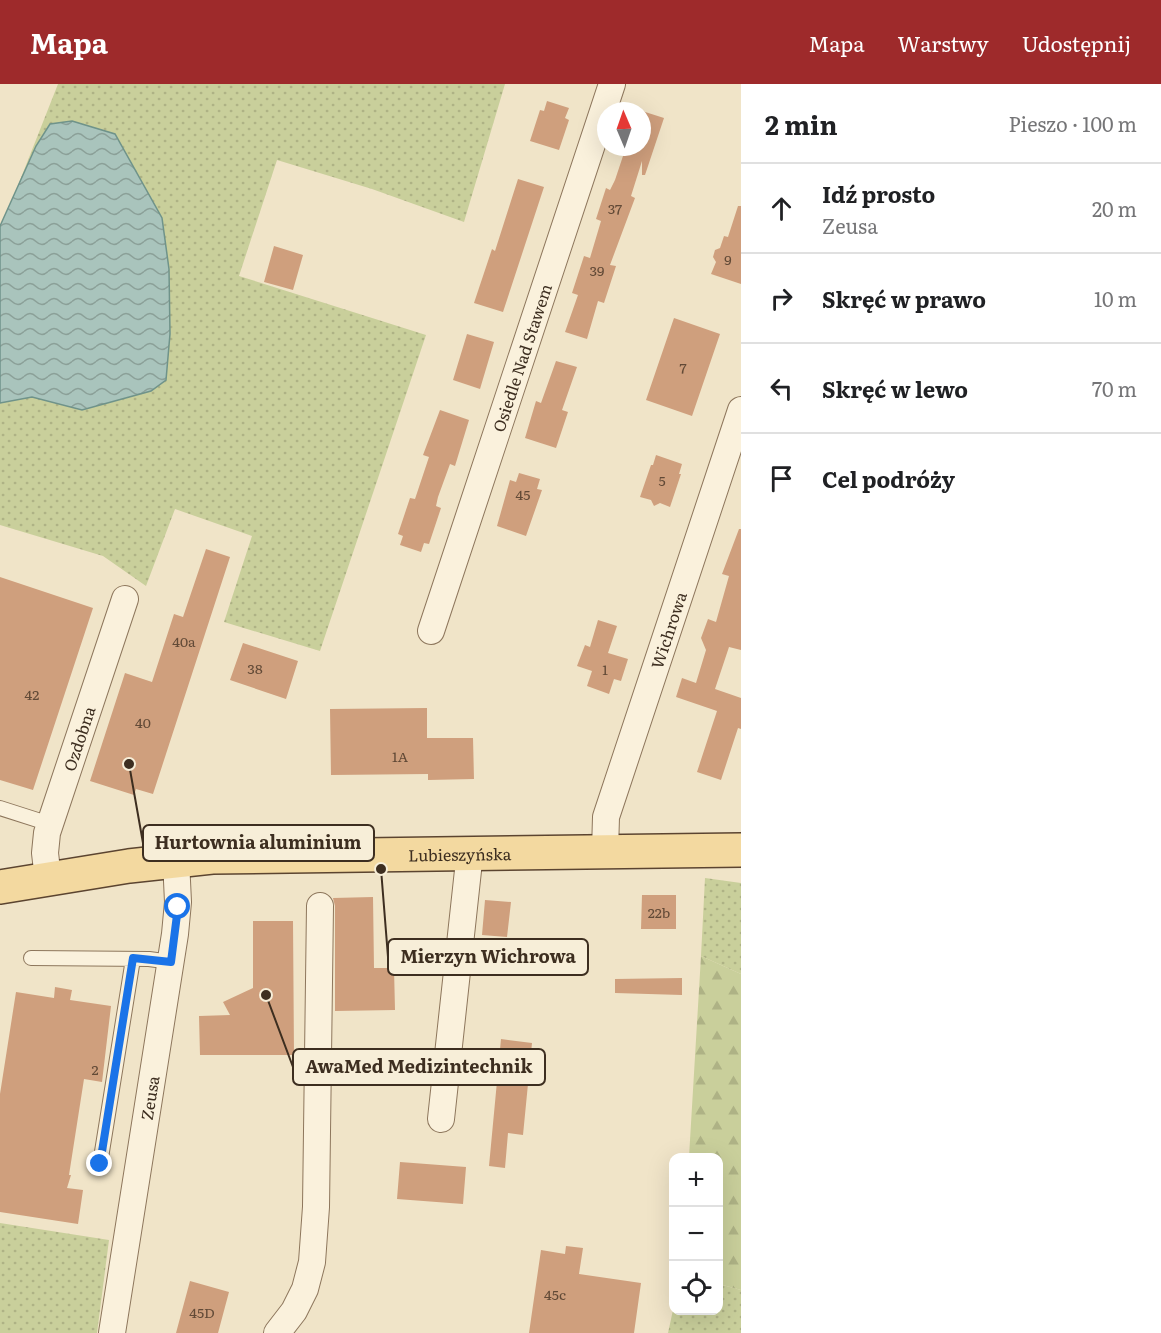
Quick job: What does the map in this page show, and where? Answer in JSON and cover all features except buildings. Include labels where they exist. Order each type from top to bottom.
[{"type":"main road","name":"Lubieszyńska","points":[[0,887],[176,860],[277,855],[741,850]]},
{"type":"street","name":"Osiedle Nad Stawem","points":[[431,631],[612,84]]},
{"type":"street","name":"Wichrowa","points":[[605,851],[608,811],[741,410]]},
{"type":"street","name":"Ozdobna","points":[[48,879],[45,845],[50,824],[125,599]]},
{"type":"street","points":[[441,1119],[471,852]]},
{"type":"street","name":"Zeusa","points":[[112,1333],[171,962],[178,902],[176,860]]},
{"type":"street","points":[[277,1333],[294,1311],[305,1289],[312,1262],[316,1207],[320,906]]},
{"type":"lane","points":[[0,808],[50,824]]},
{"type":"lane","points":[[31,958],[133,958],[171,962]]},
{"type":"lane","points":[[100,1164],[133,958]]},
{"type":"green space","points":[[58,84],[505,84],[464,222],[372,189],[277,160],[239,276],[426,335],[320,651],[224,622],[252,536],[175,509],[146,586],[103,556],[0,525],[0,231]]},
{"type":"green space","points":[[705,878],[741,883],[741,974],[701,956]]},
{"type":"green space","points":[[701,956],[741,974],[741,1290],[723,1285],[723,1153],[689,1153]]},
{"type":"green space","points":[[0,1223],[109,1240],[97,1333],[0,1333]]},
{"type":"green space","points":[[723,1285],[741,1290],[741,1333],[668,1333],[672,1315],[723,1315]]},
{"type":"water","points":[[72,121],[115,134],[162,218],[169,269],[170,334],[166,380],[151,391],[82,410],[32,397],[0,403],[0,226],[36,146],[50,124]]},
{"type":"place","name":"Hurtownia aluminium","points":[[129,764]]},
{"type":"place","name":"Mierzyn Wichrowa","points":[[381,869]]},
{"type":"place","name":"AwaMed Medizintechnik","points":[[266,995]]},
{"type":"route","points":[[100,1164],[133,958],[171,962],[178,907]]}]
